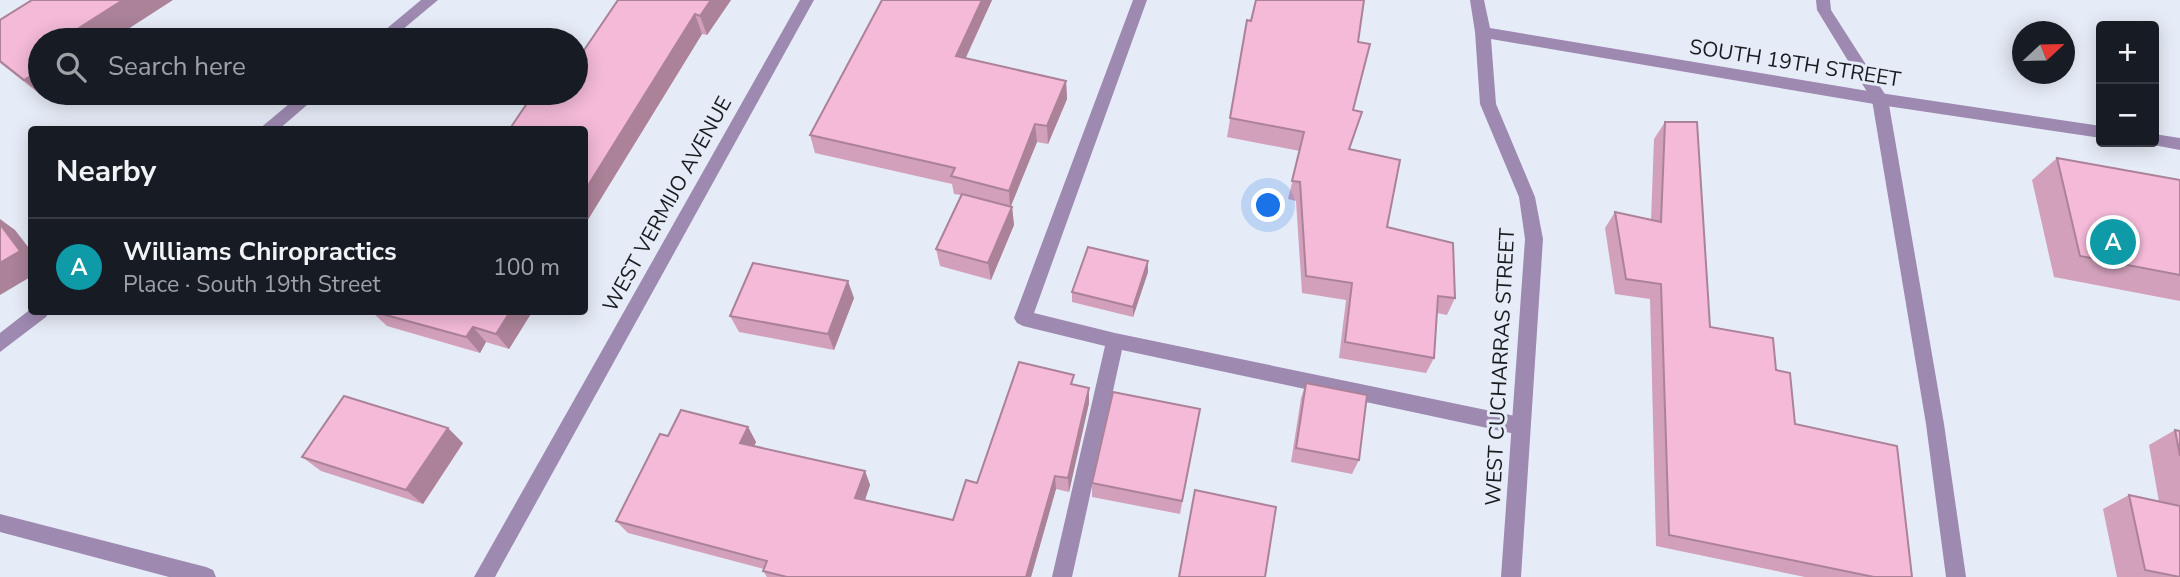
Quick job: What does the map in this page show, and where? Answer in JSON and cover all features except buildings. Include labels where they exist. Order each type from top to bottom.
[{"type":"street","points":[[395,28],[431,0]]},
{"type":"street","name":"WEST VERMIJO AVENUE","points":[[484,577],[807,0]]},
{"type":"street","points":[[1140,0],[1023,318],[1115,341],[1520,426]]},
{"type":"street","name":"WEST CUCHARRAS STREET","points":[[1477,0],[1483,32],[1488,104],[1527,197],[1534,239],[1511,577]]},
{"type":"street","points":[[1823,0],[1824,10],[1880,99],[1935,424],[1956,577]]},
{"type":"street","name":"SOUTH 19TH STREET","points":[[1483,32],[1880,99],[2096,131]]},
{"type":"street","points":[[271,126],[298,105]]},
{"type":"street","points":[[2159,141],[2180,144]]},
{"type":"street","points":[[0,344],[36,315]]},
{"type":"street","points":[[1062,577],[1115,341]]},
{"type":"street","points":[[0,523],[206,577]]},
{"type":"place","name":"Williams Chiropractics","points":[[2113,242]]}]
